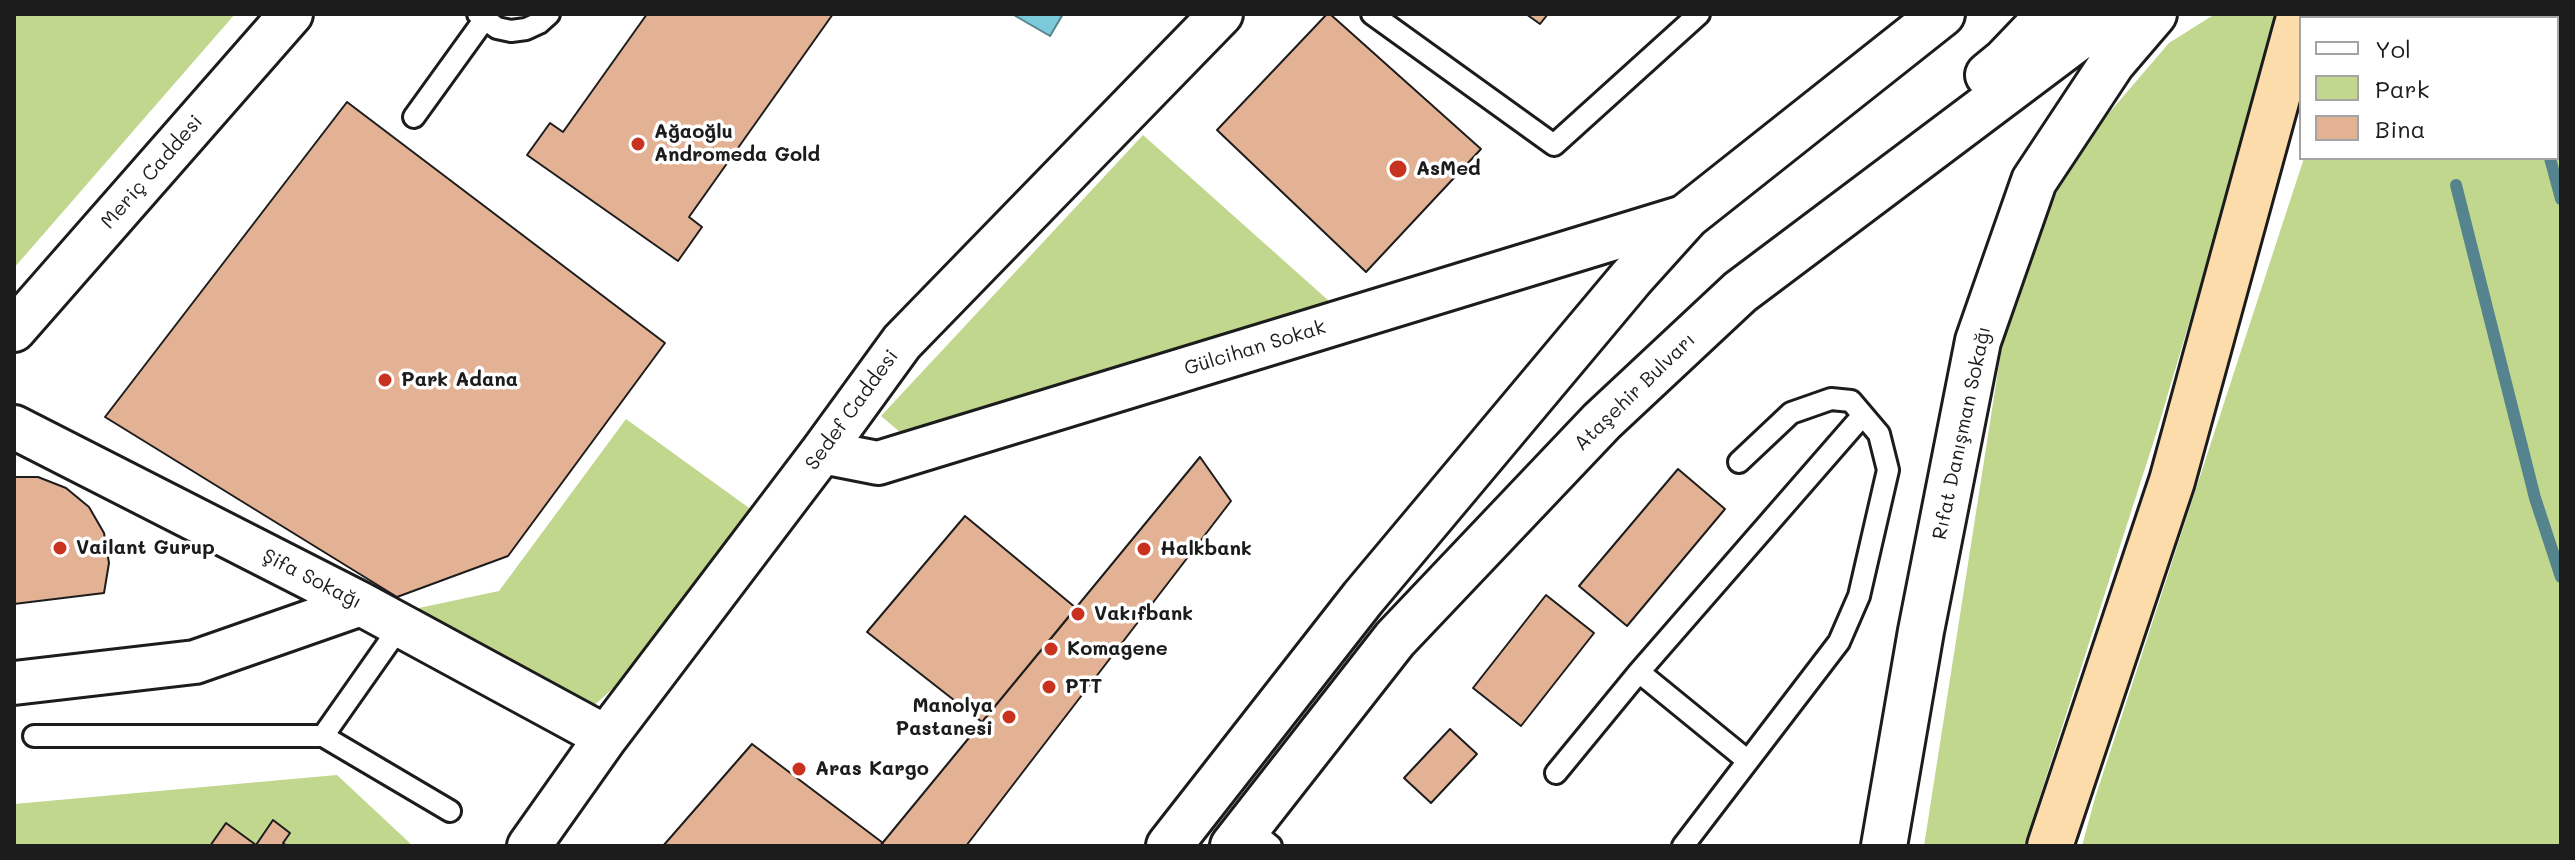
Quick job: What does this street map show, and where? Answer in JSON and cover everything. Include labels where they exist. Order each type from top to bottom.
[{"type":"highway","points":[[2050,846],[2172,481],[2299,18]]},
{"type":"main road","points":[[1169,846],[1373,586],[1687,216],[1942,14]]},
{"type":"main road","points":[[1740,292],[1863,175],[2005,61],[2050,14]]},
{"type":"main road","name":"Ataşehir Bulvarı","points":[[1251,840],[1395,639],[1602,421],[1740,292],[2110,14]]},
{"type":"main road","name":"Rıfat Danışman Sokağı","points":[[1884,846],[1921,631],[1978,341],[2034,181],[2112,63],[2154,14]]},
{"type":"street","name":"Meriç Caddesi","points":[[14,330],[291,14]]},
{"type":"street","name":"Sedef Caddesi","points":[[529,846],[606,737],[902,342],[1221,14]]},
{"type":"street","name":"Gülcihan Sokak","points":[[822,452],[878,463],[1687,216]]},
{"type":"street","name":"Şifa Sokağı","points":[[14,427],[361,604],[606,737]]},
{"type":"street","points":[[14,683],[195,662],[361,604]]},
{"type":"lane","points":[[414,117],[481,17],[497,28],[511,31],[526,29],[549,14]]},
{"type":"lane","points":[[1372,14],[1554,145],[1699,14]]},
{"type":"lane","points":[[1683,846],[1839,642],[1859,596],[1888,470],[1879,434],[1851,401],[1831,399],[1791,413],[1739,462]]},
{"type":"lane","points":[[1556,773],[1639,672],[1863,415]]},
{"type":"lane","points":[[323,736],[401,625]]},
{"type":"lane","points":[[1639,672],[1748,761]]},
{"type":"lane","points":[[34,736],[323,736],[450,811]]},
{"type":"green space","points":[[14,14],[235,14],[14,268]]},
{"type":"green space","points":[[2215,14],[2281,14],[2156,434],[2024,846],[1924,846],[2008,307],[2072,156],[2169,43]]},
{"type":"green space","points":[[2561,14],[2561,846],[2082,846],[2303,160],[2559,160],[2559,16],[2344,16]]},
{"type":"green space","points":[[1143,135],[1338,309],[900,432],[881,416]]},
{"type":"green space","points":[[626,419],[756,513],[645,660],[590,709],[400,612],[499,591]]},
{"type":"green space","points":[[337,775],[413,846],[14,846],[14,804]]},
{"type":"water","points":[[1012,14],[1063,14],[1050,36]]},
{"type":"building","name":"Ağaoğlu Andromeda Gold","points":[[647,14],[833,14],[689,217],[702,227],[678,261],[527,155],[550,123],[563,132]]},
{"type":"building","points":[[1327,14],[1481,149],[1366,272],[1217,130]]},
{"type":"building","points":[[1526,14],[1548,14],[1540,24]]},
{"type":"building","name":"Park Adana","points":[[347,102],[665,343],[508,556],[397,597],[105,417]]},
{"type":"building","points":[[1200,457],[1231,501],[966,846],[880,846]]},
{"type":"building","points":[[1678,469],[1725,509],[1627,626],[1579,586]]},
{"type":"building","name":"Vailant Gurup","points":[[14,477],[38,477],[66,488],[89,507],[104,533],[109,563],[104,593],[14,604]]},
{"type":"building","points":[[965,516],[1076,608],[982,722],[867,632]]},
{"type":"building","points":[[1546,595],[1594,633],[1521,726],[1473,688]]},
{"type":"building","points":[[1450,729],[1477,754],[1431,803],[1404,778]]},
{"type":"building","points":[[752,744],[883,843],[880,846],[663,846]]},
{"type":"building","points":[[273,820],[290,833],[283,843],[287,846],[210,846],[226,823],[256,845]]},
{"type":"waterway","points":[[2551,160],[2561,199]]},
{"type":"waterway","points":[[2456,185],[2535,498],[2561,577]]},
{"type":"place","name":"Ağaoğlu Andromeda Gold","points":[[638,144]]},
{"type":"place","name":"AsMed","points":[[1398,169]]},
{"type":"place","name":"Park Adana","points":[[385,380]]},
{"type":"place","name":"Vailant Gurup","points":[[60,548]]},
{"type":"place","name":"Halkbank","points":[[1144,549]]},
{"type":"place","name":"Vakıfbank","points":[[1078,614]]},
{"type":"place","name":"Komagene","points":[[1051,649]]},
{"type":"place","name":"PTT","points":[[1049,687]]},
{"type":"place","name":"Manolya Pastanesi","points":[[1009,717]]},
{"type":"place","name":"Aras Kargo","points":[[799,769]]}]
